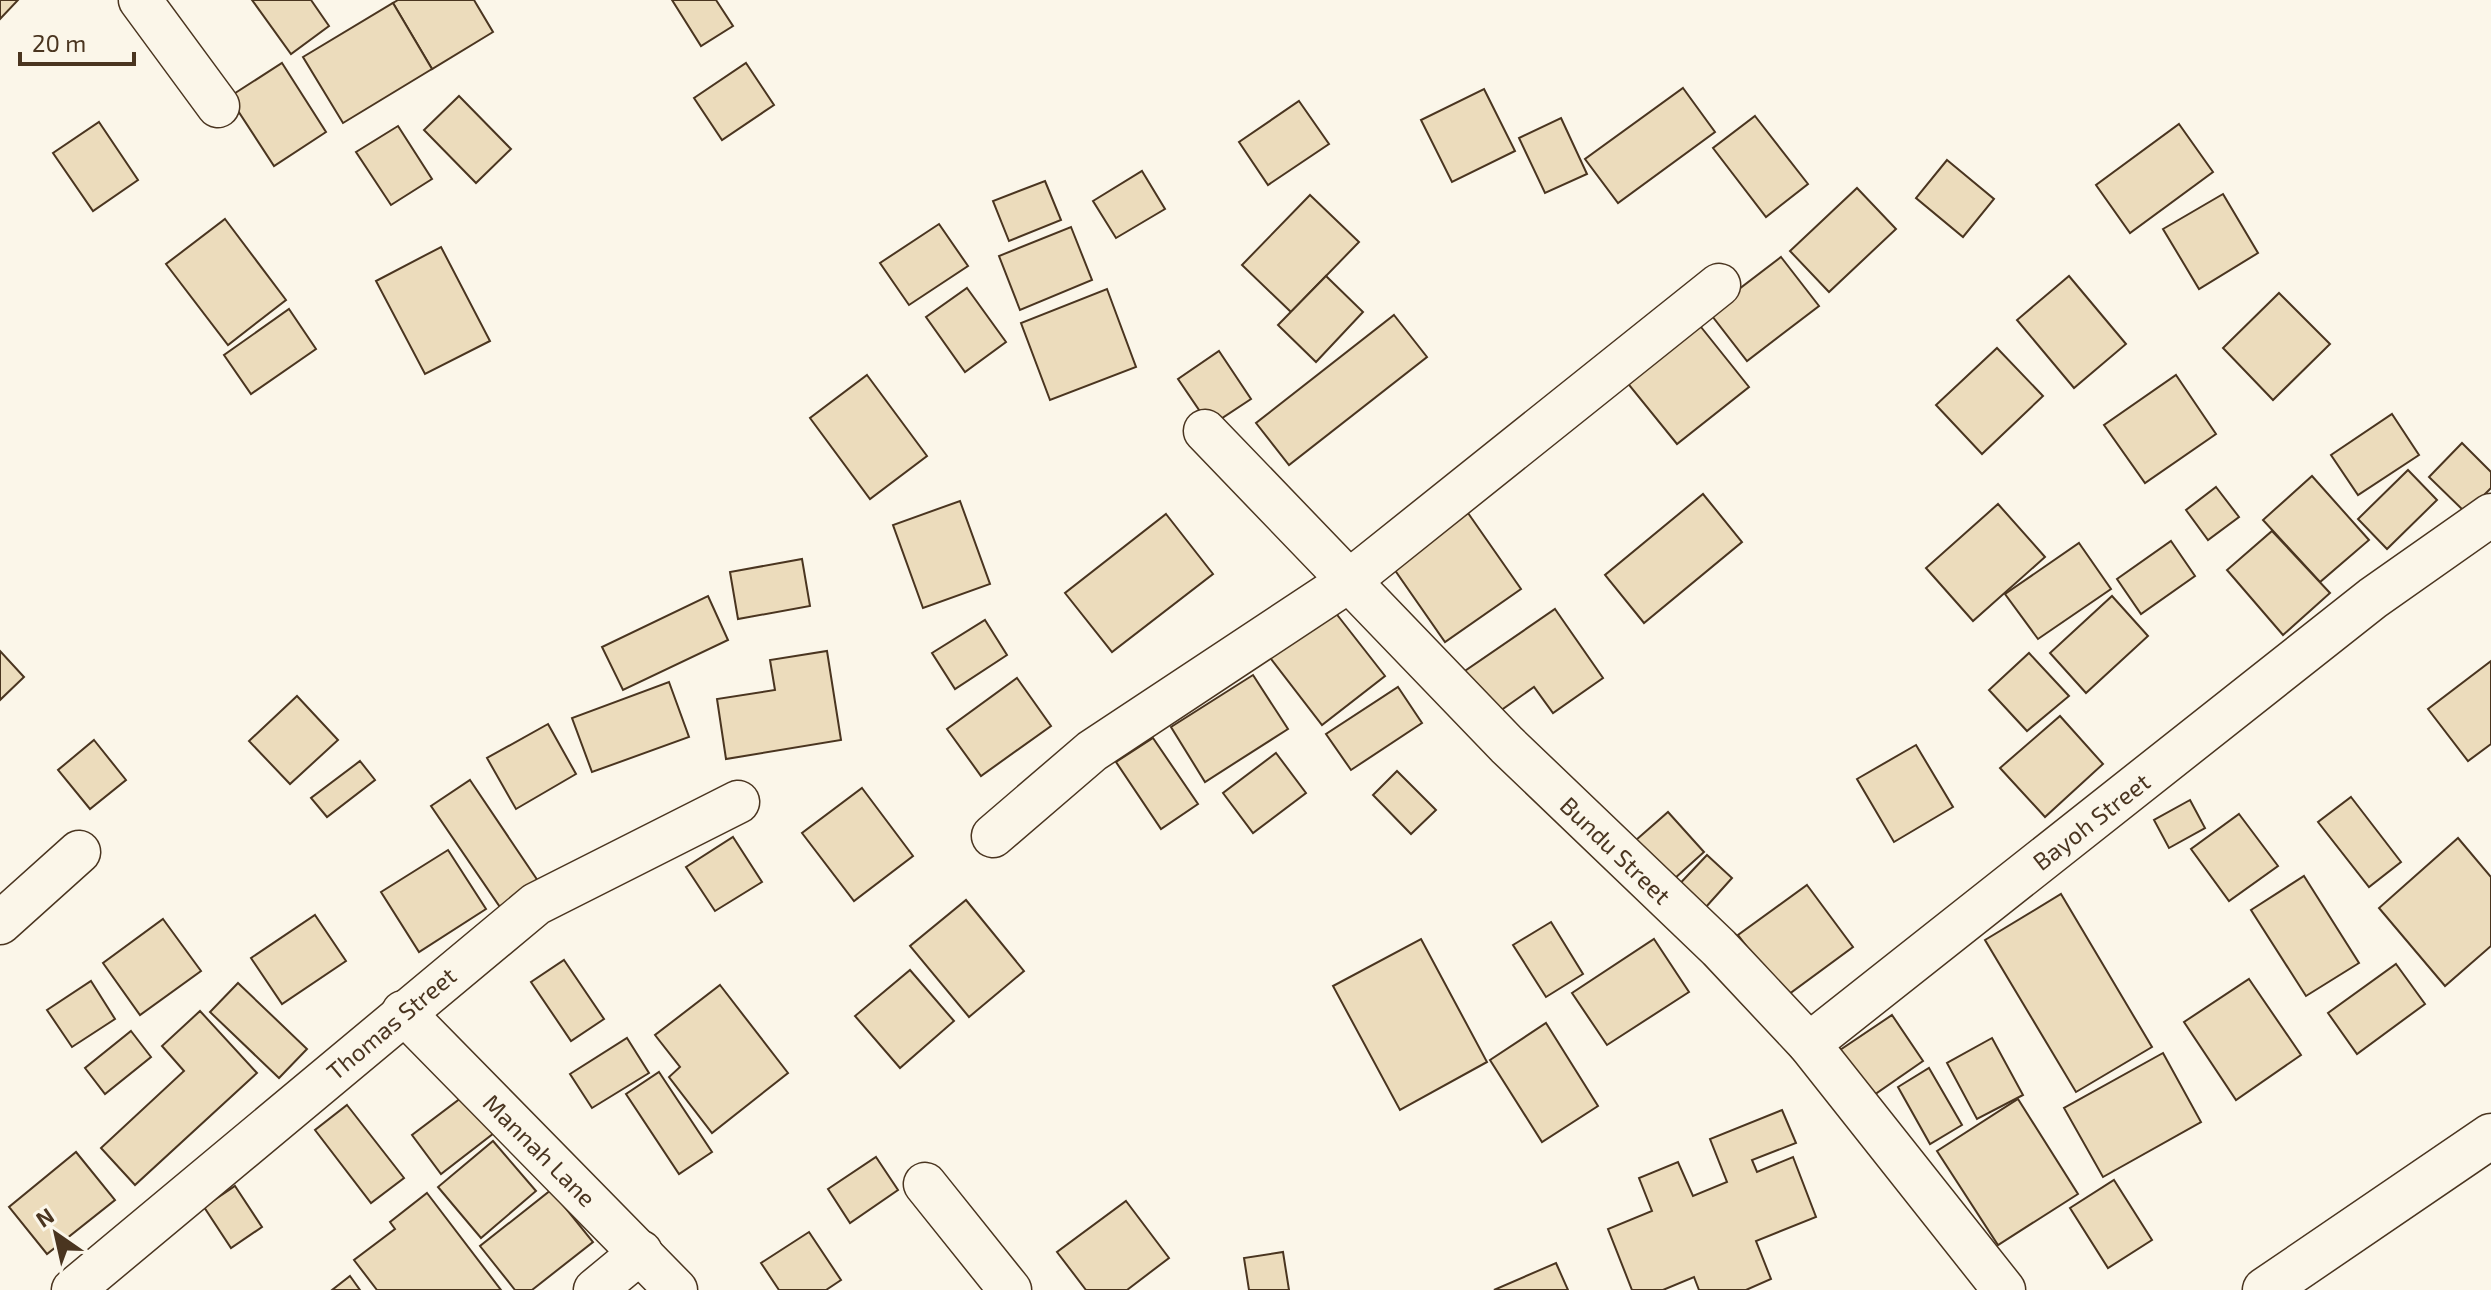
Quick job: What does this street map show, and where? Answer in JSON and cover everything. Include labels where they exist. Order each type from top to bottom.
[{"type":"highway","points":[[2265,1290],[2491,1136]]},
{"type":"street","points":[[140,0],[218,106]]},
{"type":"street","points":[[993,836],[1092,751],[1349,581],[1719,285]]},
{"type":"street","name":"Bundu Street","points":[[1205,431],[1507,745],[1719,948],[1809,1044],[2004,1290]]},
{"type":"street","name":"Bayoh Street","points":[[1809,1044],[2373,598],[2491,515]]},
{"type":"street","name":"Thomas Street","points":[[73,1290],[536,904],[738,802]]},
{"type":"street","points":[[0,923],[79,852]]},
{"type":"street","name":"Mannah Lane","points":[[403,1012],[676,1290]]},
{"type":"street","points":[[925,1184],[1010,1290]]},
{"type":"street","points":[[595,1290],[641,1252]]},
{"type":"building","points":[[0,0],[18,0],[0,19]]},
{"type":"building","points":[[252,0],[311,0],[329,26],[291,54]]},
{"type":"building","points":[[398,0],[474,0],[493,32],[432,69],[393,3]]},
{"type":"building","points":[[672,0],[716,0],[733,26],[701,46]]},
{"type":"building","points":[[393,3],[432,69],[343,123],[303,57]]},
{"type":"building","points":[[282,63],[326,132],[274,166],[229,97]]},
{"type":"building","points":[[746,63],[774,105],[722,140],[694,98]]},
{"type":"building","points":[[1683,88],[1715,132],[1618,203],[1585,159]]},
{"type":"building","points":[[1484,89],[1515,151],[1452,182],[1421,120]]},
{"type":"building","points":[[459,96],[511,149],[476,183],[424,130]]},
{"type":"building","points":[[1299,101],[1329,144],[1268,185],[1239,142]]},
{"type":"building","points":[[1755,116],[1808,184],[1766,217],[1713,148]]},
{"type":"building","points":[[1561,118],[1587,174],[1545,193],[1519,138]]},
{"type":"building","points":[[99,122],[138,180],[93,211],[53,153]]},
{"type":"building","points":[[2179,124],[2213,172],[2130,233],[2096,185]]},
{"type":"building","points":[[398,126],[432,179],[391,205],[356,152]]},
{"type":"building","points":[[1947,160],[1994,199],[1963,237],[1916,198]]},
{"type":"building","points":[[1142,171],[1165,209],[1116,238],[1093,201]]},
{"type":"building","points":[[1045,181],[1061,220],[1009,241],[993,201]]},
{"type":"building","points":[[1857,188],[1896,229],[1829,292],[1790,251]]},
{"type":"building","points":[[2223,194],[2258,253],[2199,289],[2163,229]]},
{"type":"building","points":[[1310,195],[1359,242],[1291,312],[1242,265]]},
{"type":"building","points":[[225,219],[286,300],[228,345],[166,264]]},
{"type":"building","points":[[939,224],[968,266],[909,305],[880,263]]},
{"type":"building","points":[[1071,227],[1092,280],[1020,310],[999,256]]},
{"type":"building","points":[[441,247],[490,341],[425,374],[376,281]]},
{"type":"building","points":[[1781,257],[1819,306],[1747,361],[1709,312]]},
{"type":"building","points":[[1326,276],[1363,312],[1316,362],[1278,325]]},
{"type":"building","points":[[2069,276],[2126,344],[2074,388],[2017,320]]},
{"type":"building","points":[[967,288],[1006,342],[965,372],[926,317]]},
{"type":"building","points":[[1107,289],[1136,367],[1050,400],[1021,323]]},
{"type":"building","points":[[2279,293],[2330,344],[2273,400],[2223,348]]},
{"type":"building","points":[[289,309],[316,349],[251,394],[224,355]]},
{"type":"building","points":[[1394,315],[1427,357],[1289,465],[1256,423]]},
{"type":"building","points":[[1697,322],[1749,387],[1677,444],[1625,380]]},
{"type":"building","points":[[1997,348],[2043,396],[1982,454],[1936,405]]},
{"type":"building","points":[[1219,351],[1251,399],[1210,426],[1178,379]]},
{"type":"building","points":[[867,375],[927,456],[870,499],[810,418]]},
{"type":"building","points":[[2176,375],[2216,434],[2145,483],[2104,425]]},
{"type":"building","points":[[2392,414],[2419,455],[2358,495],[2331,455]]},
{"type":"building","points":[[2462,443],[2491,472],[2491,488],[2466,513],[2429,477]]},
{"type":"building","points":[[2408,470],[2437,500],[2387,549],[2358,519]]},
{"type":"building","points":[[2312,476],[2369,540],[2320,582],[2263,520]]},
{"type":"building","points":[[2216,487],[2239,517],[2208,540],[2186,510]]},
{"type":"building","points":[[1703,494],[1742,542],[1644,623],[1605,575]]},
{"type":"building","points":[[960,501],[990,584],[923,608],[893,525]]},
{"type":"building","points":[[1998,504],[2045,557],[1973,621],[1926,568]]},
{"type":"building","points":[[1468,513],[1521,589],[1445,642],[1392,566]]},
{"type":"building","points":[[1166,514],[1213,574],[1112,652],[1065,593]]},
{"type":"building","points":[[2272,531],[2330,593],[2283,635],[2227,570]]},
{"type":"building","points":[[2171,541],[2195,576],[2141,614],[2117,579]]},
{"type":"building","points":[[2079,543],[2111,589],[2038,639],[2005,594]]},
{"type":"building","points":[[802,559],[810,606],[738,619],[730,572]]},
{"type":"building","points":[[708,596],[728,640],[623,690],[602,647]]},
{"type":"building","points":[[2112,596],[2148,636],[2086,693],[2050,653]]},
{"type":"building","points":[[1331,607],[1385,676],[1322,725],[1268,655]]},
{"type":"building","points":[[1555,609],[1603,678],[1553,713],[1534,687],[1490,718],[1459,675]]},
{"type":"building","points":[[985,620],[1007,655],[955,689],[932,653]]},
{"type":"building","points":[[0,651],[24,677],[0,700]]},
{"type":"building","points":[[827,651],[841,740],[726,759],[717,699],[775,690],[770,660]]},
{"type":"building","points":[[2029,653],[2069,696],[2027,731],[1989,690]]},
{"type":"building","points":[[2491,661],[2491,744],[2468,761],[2428,709]]},
{"type":"building","points":[[1253,675],[1288,729],[1205,782],[1171,727]]},
{"type":"building","points":[[1017,678],[1051,726],[981,776],[947,729]]},
{"type":"building","points":[[669,682],[689,737],[592,772],[572,718]]},
{"type":"building","points":[[1398,687],[1422,723],[1351,770],[1326,734]]},
{"type":"building","points":[[297,696],[338,740],[290,784],[249,741]]},
{"type":"building","points":[[2060,716],[2103,764],[2045,817],[2000,768]]},
{"type":"building","points":[[548,724],[576,774],[516,809],[487,758]]},
{"type":"building","points":[[1153,738],[1198,804],[1161,829],[1116,762]]},
{"type":"building","points":[[94,740],[126,780],[90,809],[58,770]]},
{"type":"building","points":[[1916,745],[1953,807],[1894,842],[1857,779]]},
{"type":"building","points":[[1276,753],[1306,793],[1253,833],[1223,793]]},
{"type":"building","points":[[360,761],[375,780],[327,817],[311,798]]},
{"type":"building","points":[[1397,771],[1436,810],[1411,834],[1373,795]]},
{"type":"building","points":[[470,780],[538,881],[500,907],[431,806]]},
{"type":"building","points":[[862,788],[913,856],[854,901],[802,833]]},
{"type":"building","points":[[2351,797],[2401,862],[2369,887],[2318,822]]},
{"type":"building","points":[[2190,800],[2205,828],[2169,848],[2154,820]]},
{"type":"building","points":[[1668,812],[1704,852],[1664,888],[1628,847]]},
{"type":"building","points":[[2239,814],[2278,866],[2229,901],[2191,849]]},
{"type":"building","points":[[733,837],[762,882],[715,911],[686,867]]},
{"type":"building","points":[[2458,838],[2491,877],[2491,946],[2445,986],[2379,908]]},
{"type":"building","points":[[448,850],[486,909],[419,952],[381,892]]},
{"type":"building","points":[[1707,855],[1732,878],[1697,917],[1671,893]]},
{"type":"building","points":[[2304,876],[2359,963],[2306,996],[2251,910]]},
{"type":"building","points":[[1807,885],[1853,947],[1785,997],[1738,935]]},
{"type":"building","points":[[2061,894],[2152,1047],[2076,1092],[1985,940]]},
{"type":"building","points":[[966,900],[1024,971],[969,1017],[910,946]]},
{"type":"building","points":[[315,915],[346,961],[282,1004],[251,958]]},
{"type":"building","points":[[163,919],[201,971],[140,1015],[103,963]]},
{"type":"building","points":[[1551,922],[1583,974],[1546,997],[1513,945]]},
{"type":"building","points":[[1421,939],[1487,1062],[1400,1110],[1333,986]]},
{"type":"building","points":[[1654,939],[1689,992],[1607,1045],[1572,993]]},
{"type":"building","points":[[564,960],[604,1019],[571,1041],[531,982]]},
{"type":"building","points":[[2396,964],[2425,1004],[2357,1054],[2328,1013]]},
{"type":"building","points":[[910,970],[954,1021],[900,1068],[855,1016]]},
{"type":"building","points":[[2249,979],[2301,1055],[2236,1100],[2184,1022]]},
{"type":"building","points":[[91,981],[115,1019],[72,1047],[47,1010]]},
{"type":"building","points":[[238,983],[307,1049],[279,1078],[210,1012]]},
{"type":"building","points":[[720,985],[788,1073],[712,1133],[669,1077],[680,1067],[655,1035]]},
{"type":"building","points":[[200,1011],[257,1073],[135,1185],[101,1148],[184,1071],[162,1046]]},
{"type":"building","points":[[1892,1015],[1923,1061],[1871,1097],[1840,1050]]},
{"type":"building","points":[[1546,1023],[1598,1106],[1542,1142],[1490,1060]]},
{"type":"building","points":[[131,1031],[151,1057],[105,1094],[85,1068]]},
{"type":"building","points":[[627,1038],[649,1073],[592,1108],[570,1074]]},
{"type":"building","points":[[1992,1038],[2023,1095],[1977,1119],[1947,1063]]},
{"type":"building","points":[[2163,1053],[2201,1122],[2103,1177],[2064,1108]]},
{"type":"building","points":[[1929,1068],[1962,1125],[1930,1144],[1898,1087]]},
{"type":"building","points":[[659,1072],[712,1152],[679,1174],[626,1094]]},
{"type":"building","points":[[465,1095],[494,1133],[441,1174],[412,1135]]},
{"type":"building","points":[[2018,1099],[2078,1194],[1998,1245],[1937,1151]]},
{"type":"building","points":[[347,1105],[404,1178],[371,1203],[315,1130]]},
{"type":"building","points":[[1782,1110],[1796,1143],[1752,1160],[1757,1172],[1793,1157],[1816,1217],[1756,1241],[1771,1279],[1746,1290],[1699,1290],[1694,1277],[1663,1290],[1632,1290],[1608,1229],[1652,1211],[1639,1178],[1678,1162],[1693,1196],[1727,1182],[1710,1139]]},
{"type":"building","points":[[493,1141],[536,1191],[481,1238],[438,1187]]},
{"type":"building","points":[[76,1152],[115,1200],[47,1254],[9,1207]]},
{"type":"building","points":[[876,1157],[898,1190],[850,1223],[828,1189]]},
{"type":"building","points":[[2114,1180],[2152,1240],[2108,1268],[2070,1208]]},
{"type":"building","points":[[235,1186],[262,1227],[231,1248],[204,1207]]},
{"type":"building","points":[[551,1190],[593,1242],[532,1290],[515,1290],[480,1246]]},
{"type":"building","points":[[427,1193],[501,1290],[377,1290],[354,1260],[395,1229],[390,1222]]},
{"type":"building","points":[[1126,1201],[1169,1258],[1127,1290],[1086,1290],[1057,1252]]},
{"type":"building","points":[[809,1232],[841,1280],[826,1290],[779,1290],[761,1263]]},
{"type":"building","points":[[1283,1252],[1289,1290],[1249,1290],[1244,1258]]},
{"type":"building","points":[[1556,1263],[1568,1290],[1494,1290]]},
{"type":"building","points":[[350,1276],[360,1290],[332,1290]]}]
